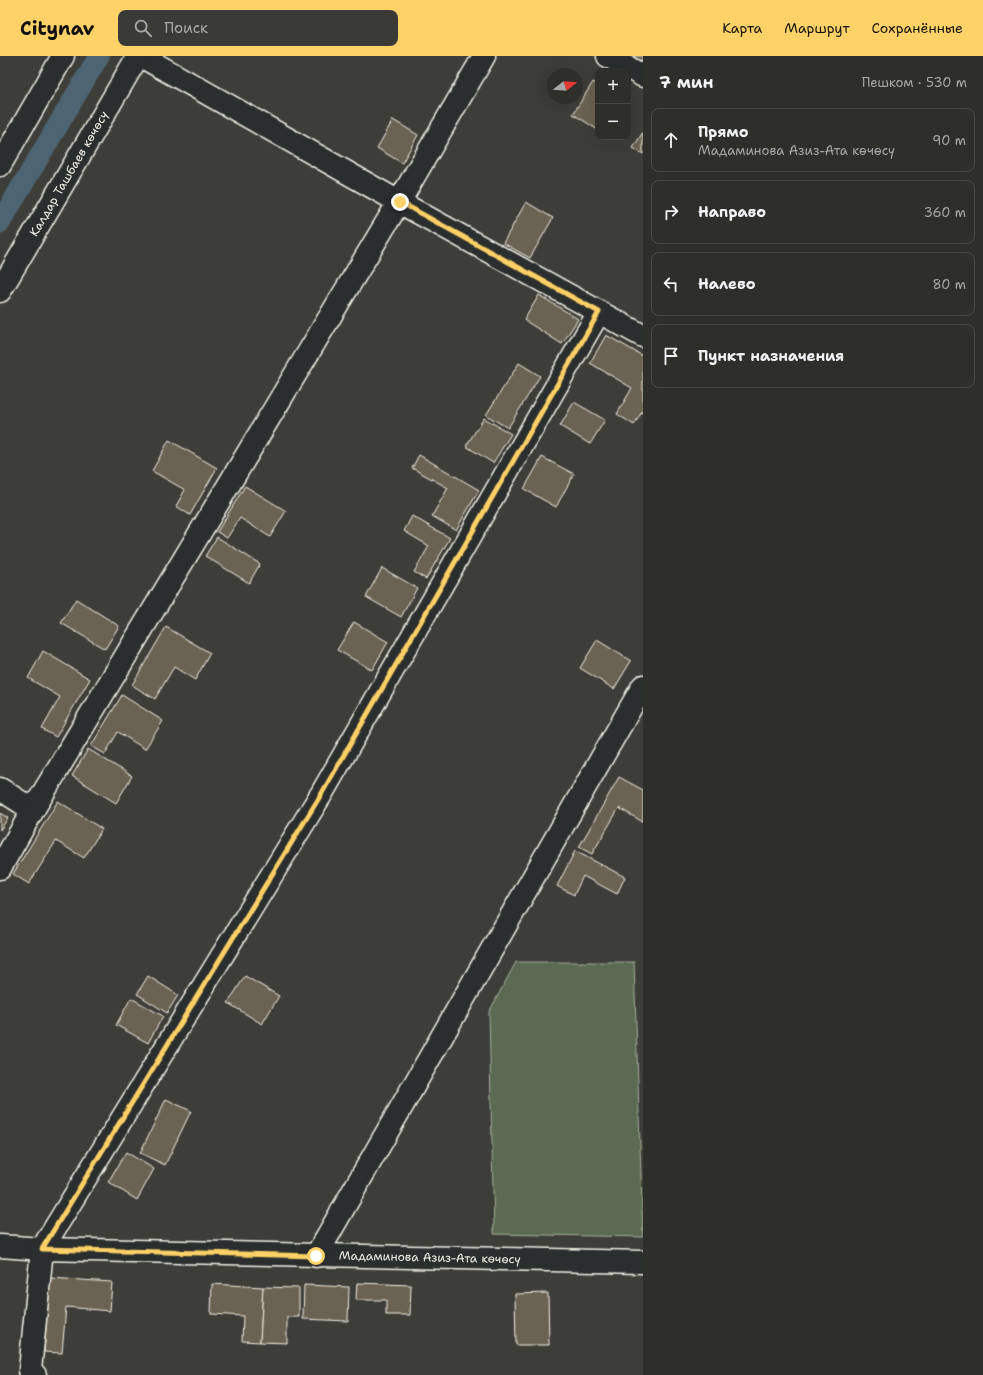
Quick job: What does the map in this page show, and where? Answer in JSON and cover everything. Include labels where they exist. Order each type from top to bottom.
[{"type":"street","points":[[0,165],[63,56]]},
{"type":"street","points":[[140,56],[643,336]]},
{"type":"street","name":"Калдар Ташбаев көчөсү","points":[[0,292],[140,56]]},
{"type":"street","points":[[0,868],[33,810],[400,202],[484,56]]},
{"type":"street","points":[[608,56],[643,76]]},
{"type":"street","points":[[35,1375],[30,1370],[42,1249],[322,793],[599,312]]},
{"type":"street","points":[[316,1256],[643,686]]},
{"type":"street","points":[[0,789],[33,810]]},
{"type":"street","name":"Мадаминова Азиз-Ата көчөсү","points":[[0,1246],[42,1249],[316,1256],[643,1262]]},
{"type":"green space","points":[[516,962],[634,962],[643,1237],[494,1234],[489,1012]]},
{"type":"building","points":[[631,56],[643,56],[643,57],[641,61]]},
{"type":"building","points":[[593,82],[595,83],[595,128],[573,114],[579,104],[583,104],[583,98]]},
{"type":"building","points":[[393,120],[418,135],[402,163],[377,148]]},
{"type":"building","points":[[643,132],[643,154],[633,148]]},
{"type":"building","points":[[526,202],[553,218],[530,258],[503,243]]},
{"type":"building","points":[[539,295],[578,319],[562,344],[524,320]]},
{"type":"building","points":[[606,335],[643,356],[643,410],[634,425],[617,414],[632,388],[590,363]]},
{"type":"building","points":[[519,363],[540,376],[508,428],[486,415]]},
{"type":"building","points":[[574,402],[605,420],[590,444],[560,426]]},
{"type":"building","points":[[484,418],[511,434],[493,463],[466,446]]},
{"type":"building","points":[[169,440],[217,468],[190,515],[176,506],[185,490],[152,471]]},
{"type":"building","points":[[419,455],[479,490],[456,530],[432,516],[448,488],[412,468]]},
{"type":"building","points":[[542,457],[574,474],[556,507],[524,489]]},
{"type":"building","points":[[245,486],[286,511],[270,537],[240,518],[227,538],[217,532]]},
{"type":"building","points":[[412,516],[450,538],[426,579],[414,572],[429,546],[404,531]]},
{"type":"building","points":[[217,537],[260,564],[249,583],[205,556]]},
{"type":"building","points":[[382,568],[417,588],[401,617],[366,597]]},
{"type":"building","points":[[76,599],[119,626],[105,649],[61,623]]},
{"type":"building","points":[[354,622],[388,642],[372,670],[337,650]]},
{"type":"building","points":[[166,627],[210,653],[195,680],[174,667],[155,699],[132,685]]},
{"type":"building","points":[[597,640],[631,661],[614,689],[580,668]]},
{"type":"building","points":[[43,651],[90,679],[56,737],[42,729],[60,697],[28,678]]},
{"type":"building","points":[[122,695],[163,721],[145,749],[118,732],[105,754],[91,746]]},
{"type":"building","points":[[88,749],[132,776],[116,803],[72,776]]},
{"type":"building","points":[[619,777],[643,790],[643,822],[619,808],[592,854],[579,847]]},
{"type":"building","points":[[58,801],[102,829],[84,858],[56,841],[29,884],[13,874]]},
{"type":"building","points":[[0,813],[8,818],[0,830]]},
{"type":"building","points":[[575,851],[625,877],[617,894],[583,876],[574,895],[557,886]]},
{"type":"building","points":[[148,976],[178,995],[167,1013],[137,994]]},
{"type":"building","points":[[245,976],[279,996],[262,1024],[228,1003]]},
{"type":"building","points":[[131,998],[163,1016],[148,1043],[116,1025]]},
{"type":"building","points":[[166,1099],[191,1111],[165,1165],[140,1153]]},
{"type":"building","points":[[126,1152],[154,1169],[137,1200],[108,1182]]},
{"type":"building","points":[[50,1278],[112,1282],[110,1311],[66,1307],[62,1353],[44,1352]]},
{"type":"building","points":[[357,1283],[411,1285],[410,1315],[386,1315],[386,1300],[356,1300]]},
{"type":"building","points":[[212,1284],[263,1287],[260,1342],[242,1341],[243,1316],[211,1314]]},
{"type":"building","points":[[304,1285],[349,1287],[348,1321],[303,1319]]},
{"type":"building","points":[[263,1287],[299,1288],[299,1317],[287,1317],[287,1343],[260,1342]]},
{"type":"building","points":[[548,1293],[549,1345],[516,1345],[515,1294]]},
{"type":"waterway","points":[[0,223],[99,56]]},
{"type":"route","points":[[316,1256],[42,1249],[322,793],[599,312],[400,202]]}]
